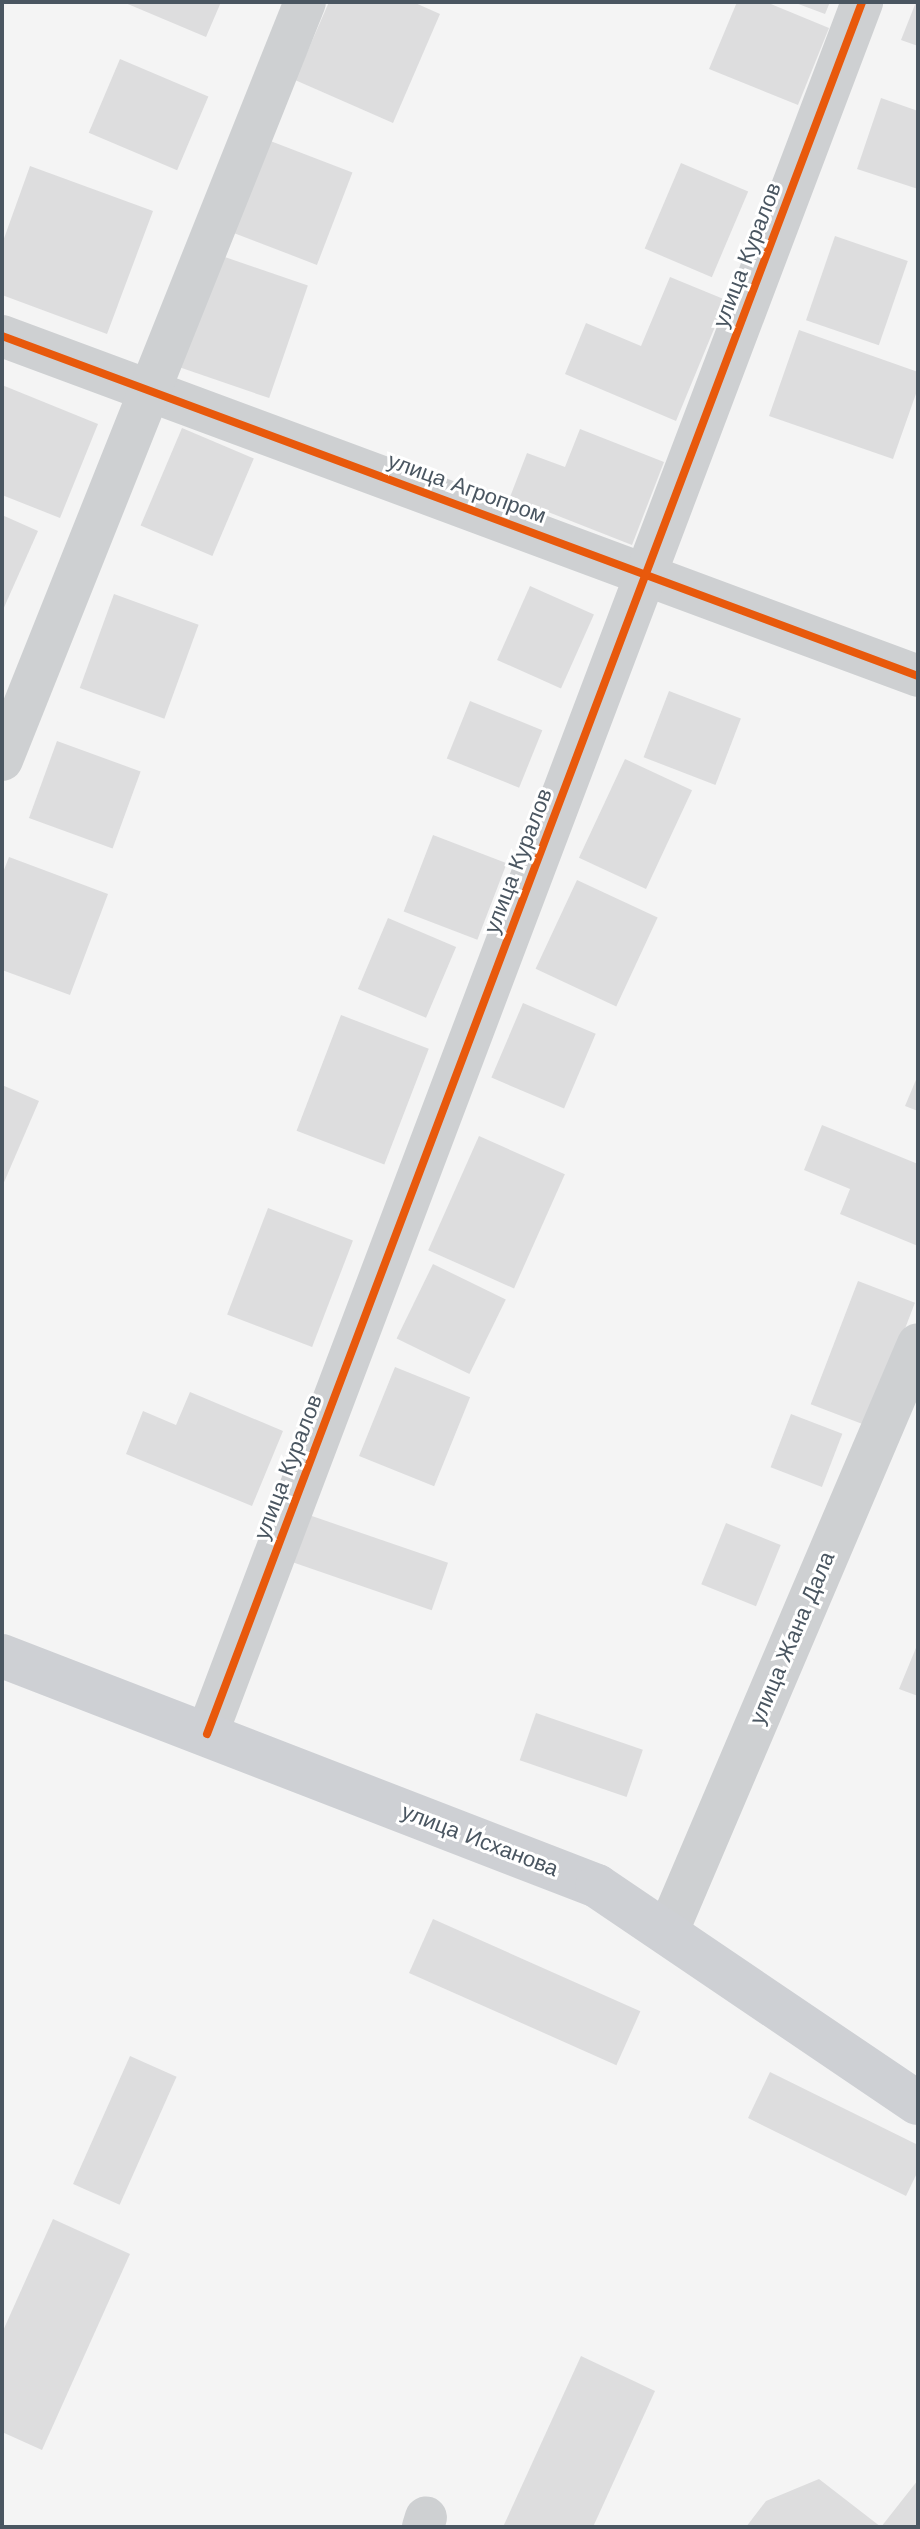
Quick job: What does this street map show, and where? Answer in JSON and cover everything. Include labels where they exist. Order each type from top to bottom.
[{"type":"main road","name":"улица Исханова","points":[[2,1656],[597,1886],[918,2103]]},
{"type":"street","points":[[2,760],[305,2]]},
{"type":"street","name":"улица Куралов","points":[[207,1734],[862,2]]},
{"type":"street","name":"улица Агропром","points":[[2,336],[918,676]]},
{"type":"street","name":"улица Жана Дала","points":[[667,1933],[918,1344]]},
{"type":"building","points":[[123,2],[221,2],[206,37]]},
{"type":"building","points":[[329,2],[413,2],[440,14],[393,123],[295,80]]},
{"type":"building","points":[[737,2],[766,2],[829,28],[798,105],[709,69]]},
{"type":"building","points":[[793,2],[830,2],[825,14]]},
{"type":"building","points":[[918,2],[918,46],[901,40]]},
{"type":"building","points":[[120,59],[208,97],[177,170],[89,133]]},
{"type":"building","points":[[881,98],[918,111],[918,189],[857,169]]},
{"type":"building","points":[[260,137],[352,172],[317,265],[225,229]]},
{"type":"building","points":[[681,163],[748,192],[712,277],[645,249]]},
{"type":"building","points":[[30,166],[153,211],[107,334],[2,295],[2,244]]},
{"type":"building","points":[[835,236],[908,261],[879,345],[806,320]]},
{"type":"building","points":[[219,255],[308,286],[269,398],[180,368]]},
{"type":"building","points":[[670,277],[726,300],[676,421],[565,374],[586,323],[641,346]]},
{"type":"building","points":[[799,330],[918,372],[918,388],[893,459],[769,416]]},
{"type":"building","points":[[2,385],[98,424],[60,518],[2,495]]},
{"type":"building","points":[[182,428],[254,458],[212,556],[141,526]]},
{"type":"building","points":[[580,429],[664,462],[632,545],[510,497],[527,453],[565,467]]},
{"type":"building","points":[[2,515],[38,531],[2,612]]},
{"type":"building","points":[[530,586],[594,614],[561,688],[497,660]]},
{"type":"building","points":[[114,594],[199,625],[164,719],[80,688]]},
{"type":"building","points":[[669,691],[741,719],[715,785],[644,757]]},
{"type":"building","points":[[470,701],[542,730],[519,788],[447,758]]},
{"type":"building","points":[[57,741],[141,771],[113,848],[29,818]]},
{"type":"building","points":[[625,759],[692,790],[646,889],[579,858]]},
{"type":"building","points":[[433,835],[507,863],[477,940],[404,912]]},
{"type":"building","points":[[9,857],[108,894],[70,995],[2,970],[2,875]]},
{"type":"building","points":[[577,880],[658,918],[616,1006],[536,969]]},
{"type":"building","points":[[388,918],[456,947],[426,1018],[358,989]]},
{"type":"building","points":[[523,1003],[596,1034],[564,1108],[491,1078]]},
{"type":"building","points":[[341,1015],[429,1049],[384,1164],[297,1131]]},
{"type":"building","points":[[918,1075],[918,1111],[905,1106]]},
{"type":"building","points":[[2,1085],[39,1101],[2,1187]]},
{"type":"building","points":[[822,1125],[918,1164],[918,1246],[840,1214],[850,1189],[804,1170]]},
{"type":"building","points":[[479,1136],[565,1174],[514,1288],[428,1250]]},
{"type":"building","points":[[268,1208],[353,1241],[312,1347],[227,1314]]},
{"type":"building","points":[[433,1264],[506,1300],[469,1374],[397,1339]]},
{"type":"building","points":[[858,1281],[915,1303],[868,1426],[811,1404]]},
{"type":"building","points":[[395,1367],[470,1397],[434,1486],[359,1456]]},
{"type":"building","points":[[190,1392],[283,1431],[252,1506],[126,1454],[143,1411],[176,1425]]},
{"type":"building","points":[[791,1414],[842,1434],[822,1487],[771,1467]]},
{"type":"building","points":[[309,1515],[448,1563],[432,1610],[293,1562]]},
{"type":"building","points":[[726,1523],[781,1545],[756,1606],[701,1584]]},
{"type":"building","points":[[918,1643],[918,1696],[899,1689]]},
{"type":"building","points":[[536,1713],[643,1750],[627,1797],[520,1760]]},
{"type":"building","points":[[433,1919],[640,2011],[616,2065],[409,1973]]},
{"type":"building","points":[[130,2056],[177,2077],[120,2205],[73,2184]]},
{"type":"building","points":[[770,2072],[918,2145],[918,2171],[906,2196],[748,2118]]},
{"type":"building","points":[[53,2219],[130,2254],[42,2450],[2,2432],[2,2333]]},
{"type":"building","points":[[581,2356],[655,2391],[593,2527],[503,2527]]},
{"type":"building","points":[[819,2479],[881,2527],[746,2527],[766,2501]]},
{"type":"building","points":[[918,2480],[918,2527],[881,2527]]},
{"type":"cycle path","points":[[207,1734],[862,2]]},
{"type":"cycle path","points":[[2,336],[918,676]]}]
